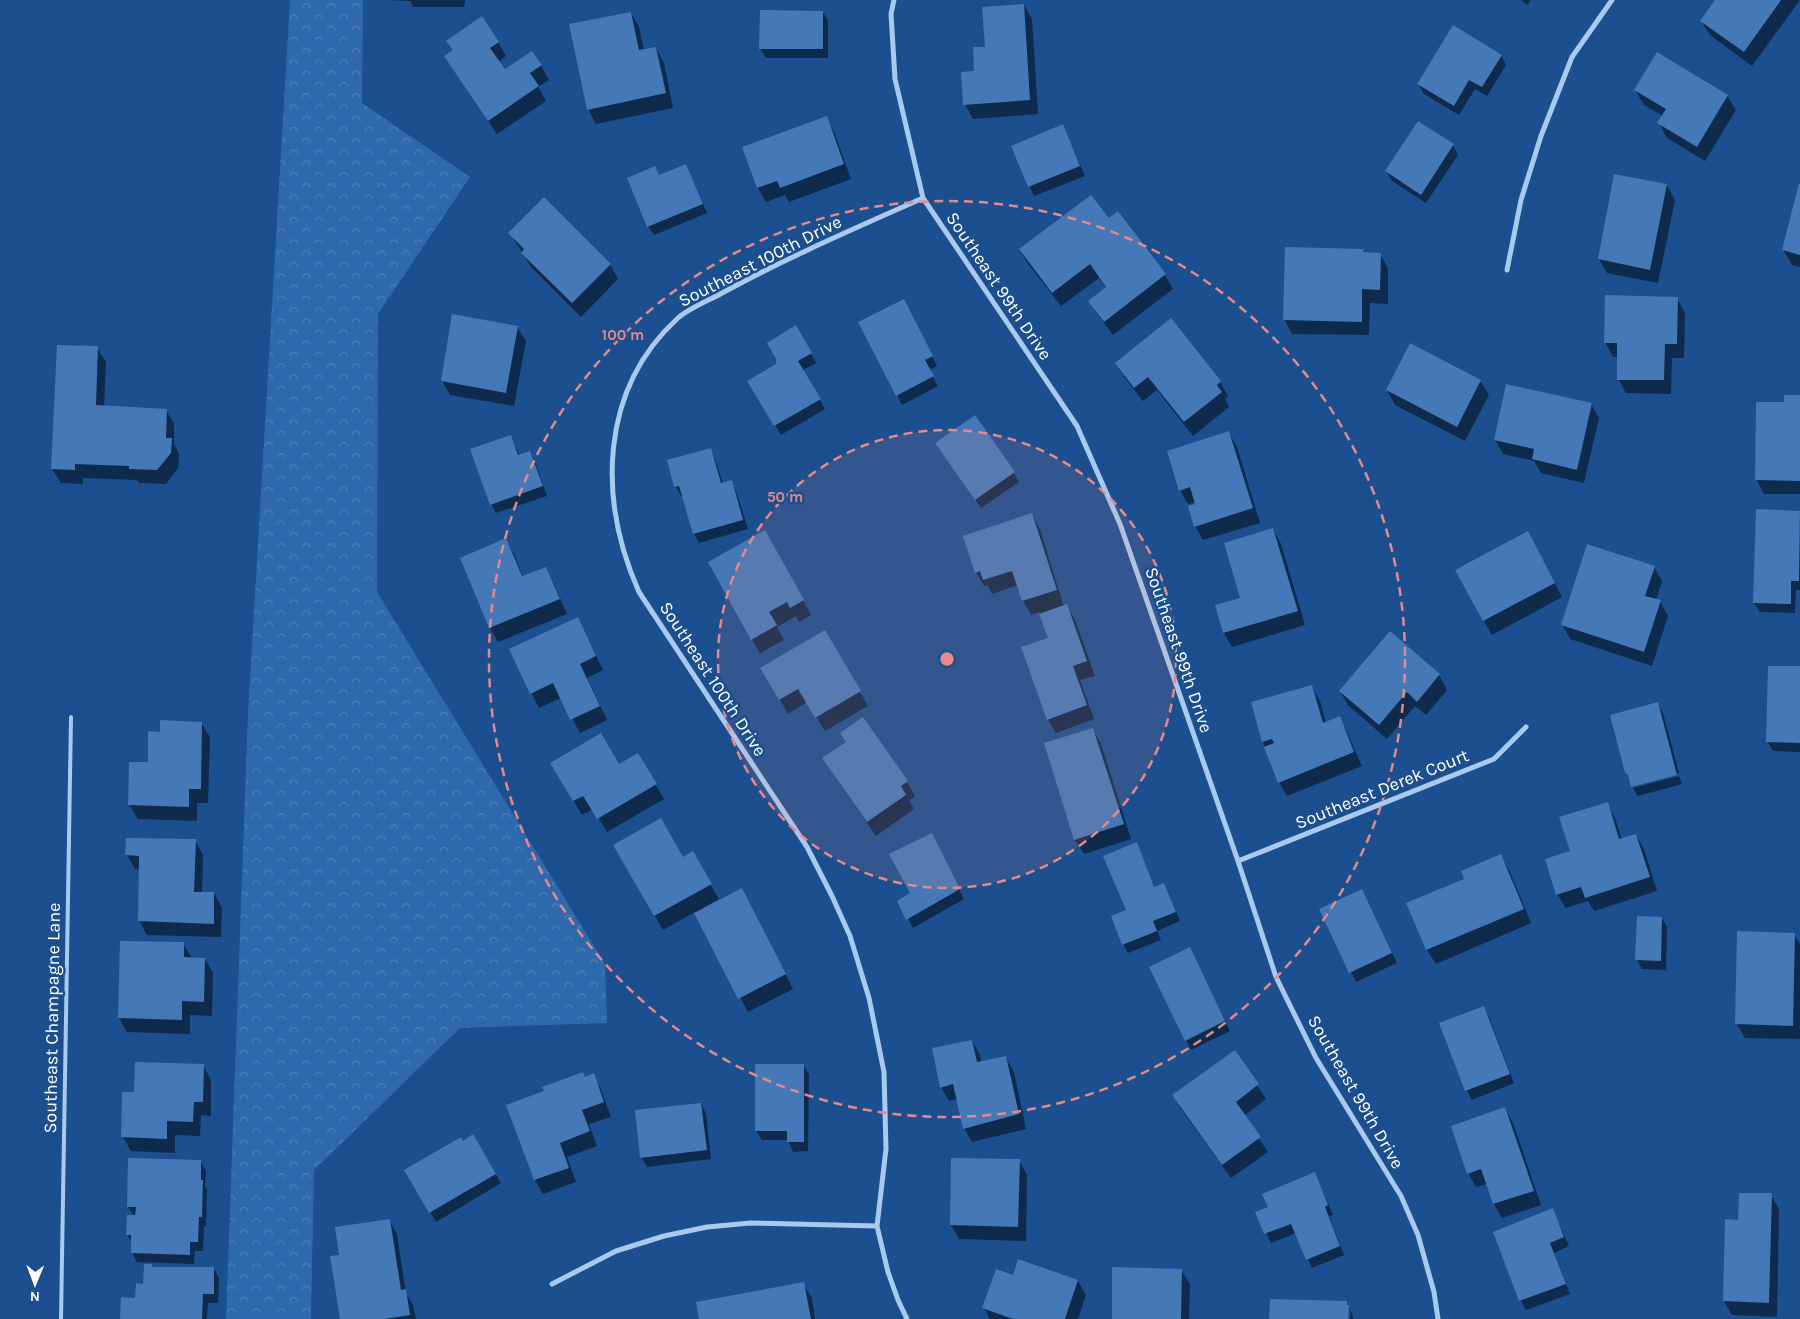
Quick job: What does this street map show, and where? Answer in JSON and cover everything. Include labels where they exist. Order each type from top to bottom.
[{"type":"street","name":"Southeast 99th Drive","points":[[894,0],[891,14],[895,79],[923,198],[1077,426],[1120,524],[1238,862],[1276,977],[1316,1058],[1401,1196],[1418,1235],[1434,1292],[1438,1319]]},
{"type":"street","points":[[1507,270],[1522,200],[1541,136],[1572,57],[1612,0]]},
{"type":"street","name":"Southeast 100th Drive","points":[[907,1319],[888,1272],[877,1226],[886,1149],[884,1072],[869,998],[850,936],[807,847],[639,592],[627,566],[620,541],[614,504],[611,463],[617,420],[632,379],[655,342],[679,317],[758,273],[923,198]]},
{"type":"street","name":"Southeast Derek Court","points":[[1238,862],[1494,759],[1526,727]]},
{"type":"street","points":[[552,1284],[616,1251],[664,1236],[707,1227],[750,1223],[877,1226]]},
{"type":"lane","name":"Southeast Champagne Lane","points":[[61,1319],[71,717]]},
{"type":"green space","points":[[290,0],[363,0],[362,103],[470,177],[378,314],[377,592],[605,964],[607,1023],[460,1028],[314,1170],[311,1319],[226,1319],[248,713]]},
{"type":"building","points":[[1715,0],[1781,0],[1744,52],[1700,21]]},
{"type":"building","points":[[1024,4],[1030,100],[963,105],[961,72],[974,71],[973,47],[985,47],[982,7]]},
{"type":"building","points":[[760,10],[823,11],[823,49],[759,49]]},
{"type":"building","points":[[631,12],[639,50],[656,47],[666,93],[587,110],[569,24]]},
{"type":"building","points":[[482,16],[499,42],[490,48],[505,69],[532,51],[542,65],[530,73],[539,86],[488,121],[444,56],[453,50],[446,41]]},
{"type":"building","points":[[1453,25],[1502,55],[1482,87],[1469,80],[1454,106],[1417,84]]},
{"type":"building","points":[[1657,52],[1728,95],[1697,147],[1657,123],[1666,109],[1634,90]]},
{"type":"building","points":[[827,116],[844,164],[780,188],[777,181],[757,188],[742,147]]},
{"type":"building","points":[[1418,121],[1454,144],[1421,195],[1385,171]]},
{"type":"building","points":[[1063,124],[1080,166],[1028,187],[1011,146]]},
{"type":"building","points":[[686,164],[703,204],[647,227],[627,178],[655,166],[659,175]]},
{"type":"building","points":[[1614,174],[1667,184],[1650,270],[1598,259]]},
{"type":"building","points":[[1800,184],[1800,255],[1782,250]]},
{"type":"building","points":[[1091,195],[1109,218],[1118,211],[1166,274],[1104,322],[1088,301],[1106,287],[1090,264],[1052,293],[1019,249]]},
{"type":"building","points":[[544,197],[611,264],[572,303],[521,253],[524,249],[508,233]]},
{"type":"building","points":[[1285,247],[1364,249],[1363,252],[1381,253],[1380,290],[1362,289],[1362,322],[1283,320]]},
{"type":"building","points":[[1605,295],[1678,297],[1677,344],[1665,344],[1664,380],[1617,380],[1617,343],[1604,343]]},
{"type":"building","points":[[904,299],[933,356],[925,360],[934,376],[896,396],[858,322]]},
{"type":"building","points":[[452,314],[518,326],[506,393],[441,381]]},
{"type":"building","points":[[1171,318],[1221,381],[1217,385],[1222,392],[1184,422],[1148,377],[1134,388],[1115,363]]},
{"type":"building","points":[[796,325],[812,353],[798,361],[821,399],[774,426],[747,381],[776,364],[776,359],[767,343]]},
{"type":"building","points":[[1410,343],[1481,380],[1457,427],[1386,390]]},
{"type":"building","points":[[57,345],[98,346],[96,405],[167,409],[166,438],[172,438],[171,453],[157,470],[129,469],[129,466],[75,464],[75,470],[51,469]]},
{"type":"building","points":[[1506,384],[1592,403],[1577,470],[1532,459],[1534,449],[1494,440]]},
{"type":"building","points":[[1784,395],[1800,395],[1800,481],[1755,480],[1756,402],[1784,402]]},
{"type":"building","points":[[975,415],[1015,472],[975,500],[935,443]]},
{"type":"building","points":[[1229,431],[1253,508],[1194,527],[1188,506],[1195,504],[1190,487],[1179,491],[1167,451]]},
{"type":"building","points":[[511,435],[518,455],[530,451],[543,486],[490,505],[470,449]]},
{"type":"building","points":[[711,448],[721,483],[732,480],[743,520],[693,534],[679,486],[674,487],[667,460]]},
{"type":"building","points":[[1756,509],[1800,511],[1799,581],[1791,581],[1791,604],[1753,603]]},
{"type":"building","points":[[1032,513],[1057,590],[1022,601],[1012,571],[983,580],[980,571],[975,573],[963,536]]},
{"type":"building","points":[[1273,528],[1298,611],[1223,633],[1215,605],[1240,598],[1224,543]]},
{"type":"building","points":[[765,530],[804,600],[790,608],[787,602],[769,612],[777,625],[751,640],[708,562]]},
{"type":"building","points":[[1528,531],[1555,583],[1483,621],[1455,570]]},
{"type":"building","points":[[506,538],[522,576],[546,567],[560,599],[489,628],[460,558]]},
{"type":"building","points":[[1587,544],[1655,566],[1645,596],[1661,600],[1644,652],[1561,625]]},
{"type":"building","points":[[1067,604],[1087,661],[1073,666],[1087,705],[1047,720],[1021,647],[1048,638],[1039,614]]},
{"type":"building","points":[[578,617],[596,656],[580,664],[600,706],[570,720],[553,683],[530,694],[509,649]]},
{"type":"building","points":[[825,630],[861,691],[815,718],[798,689],[779,700],[760,668]]},
{"type":"building","points":[[1390,631],[1440,674],[1417,702],[1407,692],[1379,725],[1339,691]]},
{"type":"building","points":[[1768,666],[1800,666],[1800,743],[1766,742]]},
{"type":"building","points":[[1312,685],[1323,723],[1340,716],[1354,752],[1278,783],[1264,747],[1274,743],[1272,739],[1262,742],[1251,702]]},
{"type":"building","points":[[1658,702],[1677,775],[1631,787],[1628,775],[1625,773],[1610,715]]},
{"type":"building","points":[[863,717],[908,781],[901,786],[906,795],[867,822],[822,758],[846,742],[840,733]]},
{"type":"building","points":[[160,720],[202,722],[201,789],[189,789],[189,807],[128,805],[129,762],[148,762],[148,731],[160,732]]},
{"type":"building","points":[[1093,728],[1124,824],[1074,840],[1044,743]]},
{"type":"building","points":[[601,733],[619,764],[638,753],[657,784],[597,819],[583,796],[573,801],[550,763]]},
{"type":"building","points":[[1608,802],[1619,839],[1636,834],[1650,877],[1585,898],[1581,887],[1556,895],[1545,859],[1570,851],[1559,817]]},
{"type":"building","points":[[661,818],[683,857],[693,851],[712,884],[654,916],[613,845]]},
{"type":"building","points":[[932,833],[960,889],[906,920],[897,901],[910,893],[889,854]]},
{"type":"building","points":[[126,838],[196,839],[194,892],[214,892],[214,924],[138,921],[139,856],[125,855]]},
{"type":"building","points":[[1137,842],[1154,887],[1164,883],[1176,912],[1153,921],[1157,931],[1122,945],[1111,916],[1126,910],[1103,856]]},
{"type":"building","points":[[1501,854],[1524,909],[1426,950],[1406,903],[1464,879],[1461,871]]},
{"type":"building","points":[[742,888],[786,974],[738,999],[694,913]]},
{"type":"building","points":[[1362,889],[1392,953],[1349,973],[1319,909]]},
{"type":"building","points":[[1637,916],[1662,917],[1661,961],[1635,960]]},
{"type":"building","points":[[1737,931],[1795,933],[1793,1026],[1735,1024]]},
{"type":"building","points":[[120,941],[184,942],[184,957],[205,958],[204,1002],[182,1001],[182,1020],[118,1018]]},
{"type":"building","points":[[1190,947],[1225,1021],[1185,1041],[1149,967]]},
{"type":"building","points":[[1484,1006],[1510,1074],[1465,1091],[1439,1023]]},
{"type":"building","points":[[972,1040],[977,1062],[1006,1056],[1019,1114],[963,1129],[953,1084],[940,1088],[932,1048]]},
{"type":"building","points":[[1235,1050],[1259,1084],[1236,1102],[1261,1137],[1222,1165],[1172,1095]]},
{"type":"building","points":[[135,1062],[204,1064],[203,1102],[194,1102],[193,1122],[167,1121],[167,1139],[121,1137],[122,1092],[134,1092]]},
{"type":"building","points":[[755,1064],[804,1064],[804,1142],[787,1142],[787,1131],[755,1131]]},
{"type":"building","points":[[583,1072],[585,1077],[594,1073],[604,1102],[582,1110],[590,1131],[560,1143],[569,1168],[534,1180],[506,1105],[544,1091],[542,1087]]},
{"type":"building","points":[[701,1103],[707,1150],[640,1158],[635,1110]]},
{"type":"building","points":[[1505,1107],[1534,1191],[1493,1204],[1481,1169],[1467,1174],[1451,1126]]},
{"type":"building","points":[[473,1134],[496,1174],[429,1213],[404,1170],[461,1137],[463,1141]]},
{"type":"building","points":[[128,1158],[201,1160],[201,1180],[203,1180],[202,1217],[199,1217],[198,1242],[190,1242],[190,1255],[131,1253],[131,1235],[126,1235],[127,1215],[135,1215],[136,1207],[127,1207]]},
{"type":"building","points":[[951,1158],[1020,1159],[1018,1227],[950,1225]]},
{"type":"building","points":[[1315,1172],[1328,1205],[1325,1207],[1340,1246],[1306,1260],[1291,1224],[1264,1234],[1255,1212],[1268,1207],[1262,1194]]},
{"type":"building","points":[[1739,1193],[1772,1193],[1769,1303],[1723,1301],[1725,1219],[1738,1220]]},
{"type":"building","points":[[1553,1208],[1564,1237],[1550,1243],[1566,1284],[1519,1301],[1493,1232]]},
{"type":"building","points":[[390,1219],[401,1290],[406,1289],[410,1315],[385,1319],[340,1319],[330,1256],[339,1255],[335,1227]]},
{"type":"building","points":[[1018,1259],[1078,1280],[1065,1319],[1013,1319],[982,1308],[996,1269],[1013,1275]]},
{"type":"building","points":[[144,1264],[152,1264],[152,1267],[214,1267],[214,1294],[203,1294],[202,1319],[120,1319],[121,1297],[135,1298],[136,1283],[143,1284]]},
{"type":"building","points":[[1112,1267],[1182,1269],[1181,1319],[1112,1319]]},
{"type":"building","points":[[804,1282],[811,1319],[699,1319],[696,1302]]},
{"type":"building","points":[[1270,1299],[1347,1301],[1347,1305],[1349,1305],[1348,1319],[1269,1319]]}]
